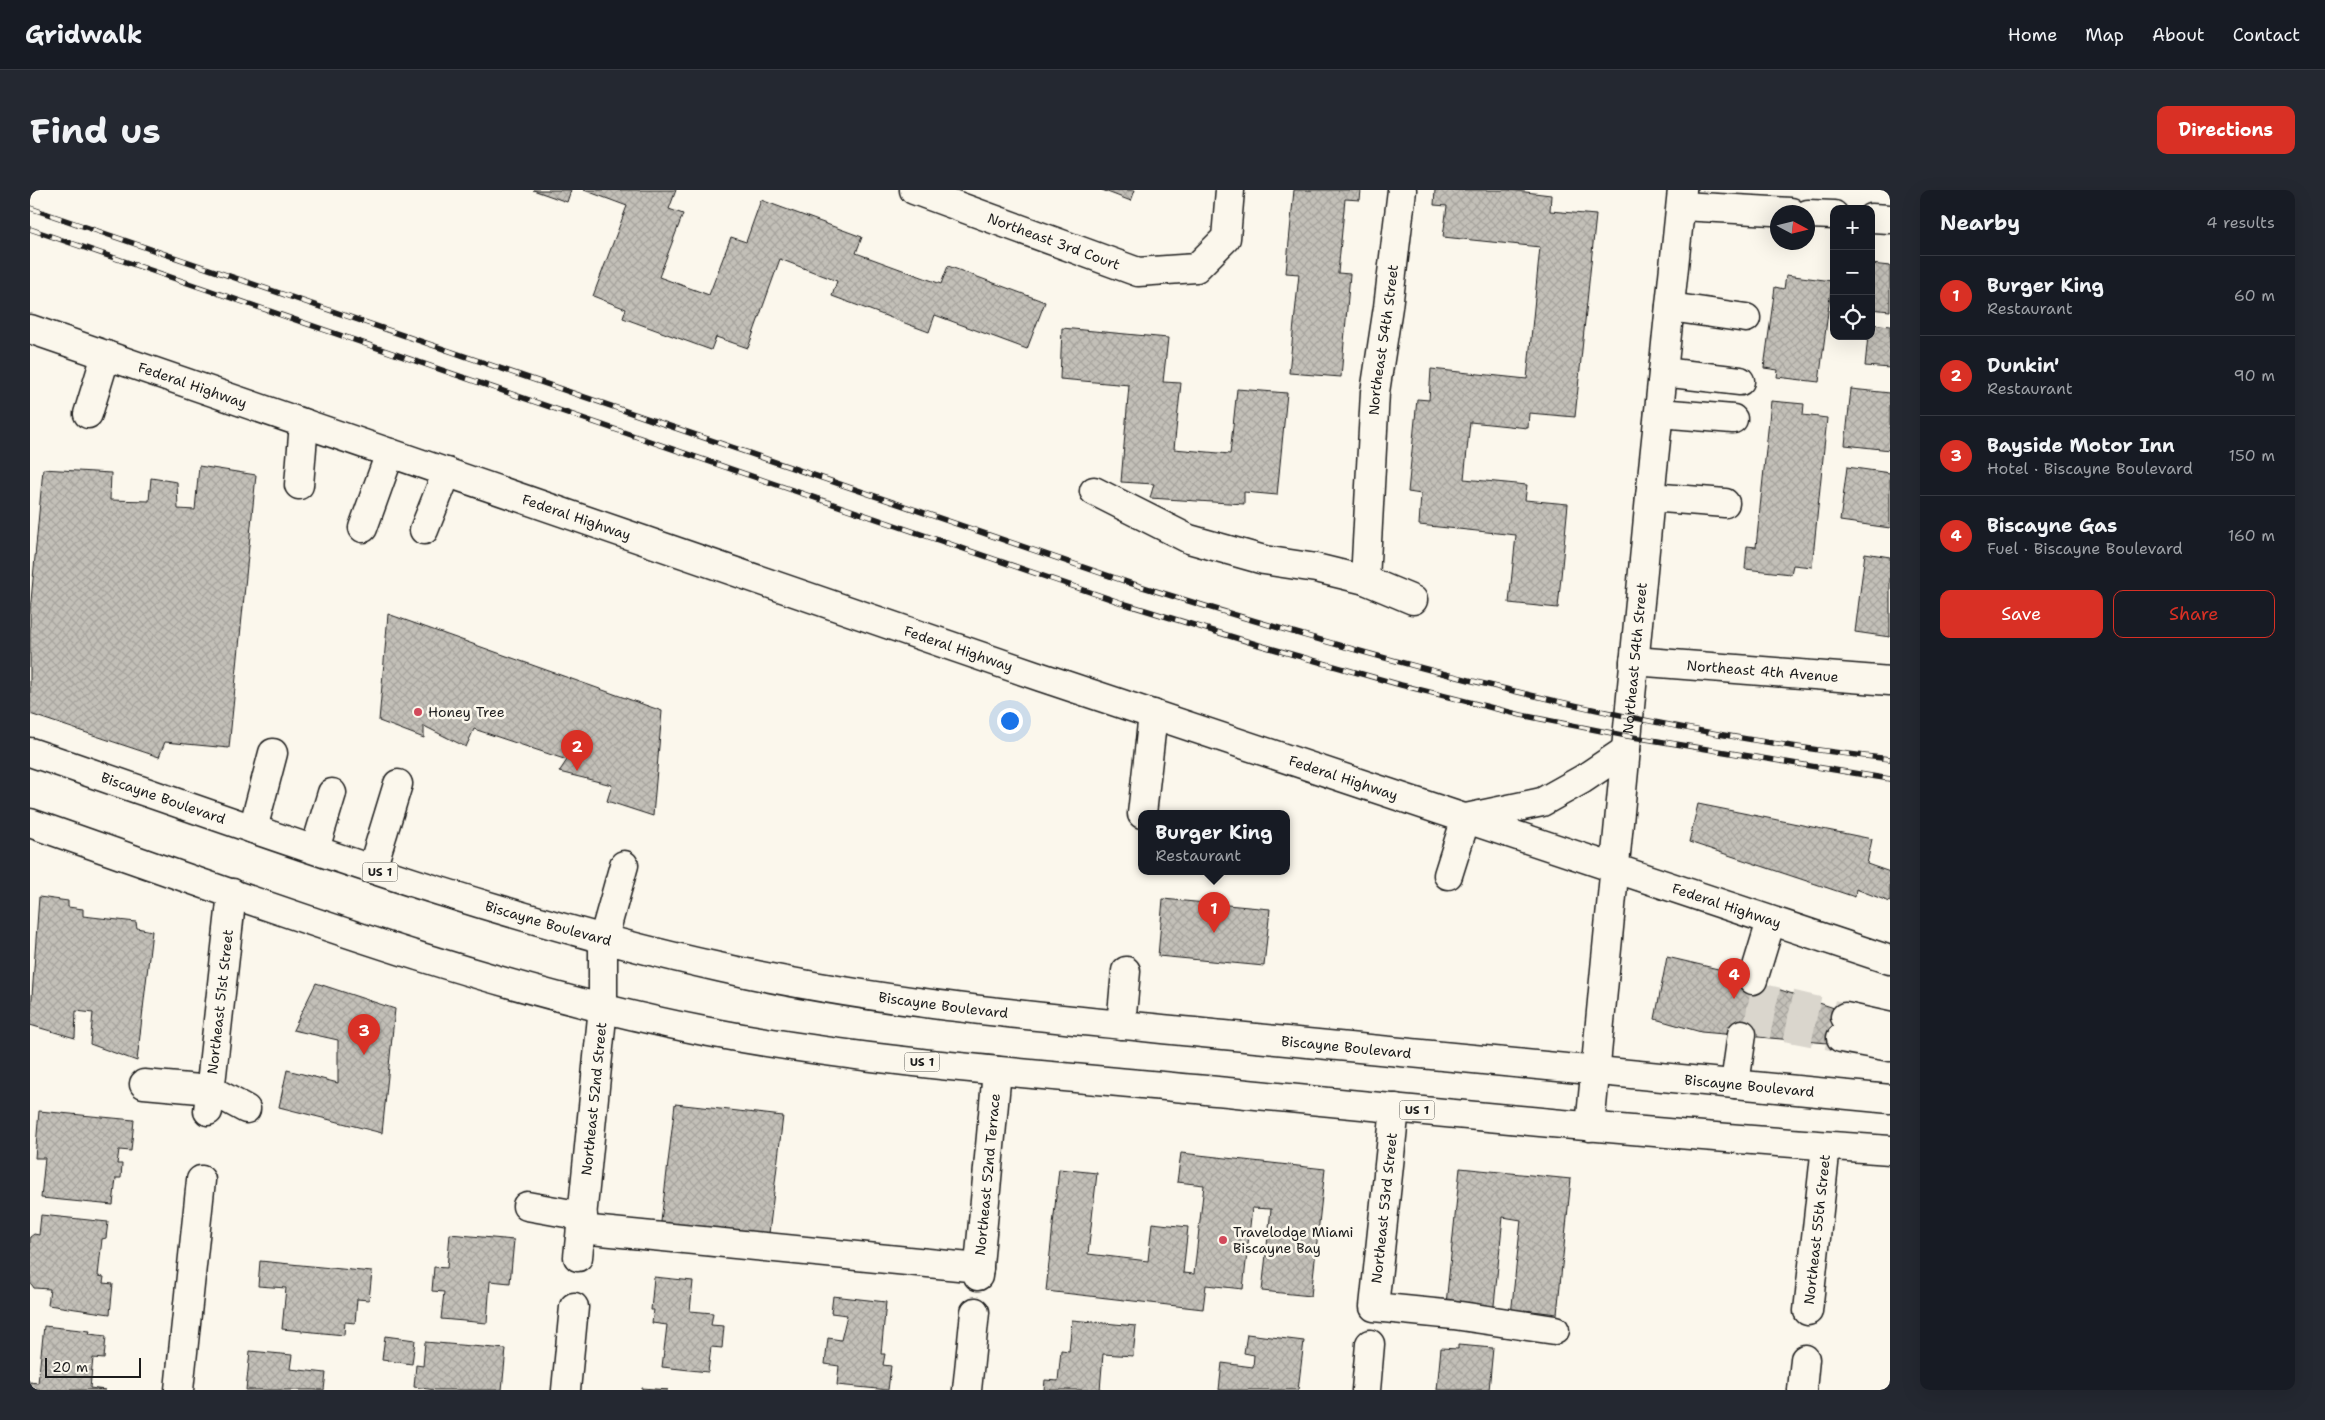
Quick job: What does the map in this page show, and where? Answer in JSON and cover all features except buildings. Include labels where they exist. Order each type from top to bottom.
[{"type":"main road","name":"Northeast 3rd Court","points":[[914,190],[1138,272],[1196,268],[1226,238],[1230,190]]},
{"type":"main road","name":"Northeast 54th Street","points":[[1365,580],[1375,392],[1388,307],[1402,190]]},
{"type":"main road","name":"Northeast 54th Street","points":[[1590,1127],[1650,497],[1682,198]]},
{"type":"main road","points":[[1682,198],[1770,209]]},
{"type":"main road","points":[[1815,214],[1830,215]]},
{"type":"main road","points":[[1875,218],[1890,219]]},
{"type":"main road","points":[[1670,307],[1746,318]]},
{"type":"main road","name":"Federal Highway","points":[[31,332],[106,355],[1153,714],[1890,960]]},
{"type":"main road","points":[[88,414],[106,355]]},
{"type":"main road","points":[[1663,372],[1740,381]]},
{"type":"main road","points":[[1659,413],[1733,419]]},
{"type":"main road","points":[[299,486],[304,423]]},
{"type":"main road","points":[[363,528],[390,453]]},
{"type":"main road","points":[[424,530],[447,472]]},
{"type":"main road","points":[[1094,490],[1189,539],[1264,560],[1316,568],[1365,580],[1413,600]]},
{"type":"main road","points":[[1650,497],[1725,503]]},
{"type":"main road","name":"Northeast 4th Avenue","points":[[1634,661],[1890,681]]},
{"type":"main road","points":[[1142,810],[1153,714]]},
{"type":"main road","points":[[1448,875],[1466,818],[1542,802],[1583,779],[1626,750]]},
{"type":"main road","name":"Biscayne Boulevard","points":[[30,752],[457,898],[603,940],[726,969],[839,991],[951,1007],[1121,1025],[1890,1099]]},
{"type":"main road","points":[[253,828],[273,753]]},
{"type":"main road","points":[[372,869],[398,784]]},
{"type":"main road","points":[[315,849],[332,793]]},
{"type":"main road","name":"US 1","points":[[30,823],[428,960],[511,986],[702,1030],[813,1050],[997,1071],[1590,1127],[1890,1150]]},
{"type":"main road","name":"Northeast 52nd Street","points":[[578,1257],[603,1008],[603,940],[624,865]]},
{"type":"main road","name":"Northeast 51st Street","points":[[210,1100],[232,893]]},
{"type":"main road","points":[[1753,980],[1772,921]]},
{"type":"main road","points":[[1121,1025],[1126,971]]},
{"type":"main road","points":[[1890,1027],[1843,1028],[1890,1047]]},
{"type":"main road","points":[[1735,1084],[1742,1034]]},
{"type":"main road","name":"Northeast 52nd Terrace","points":[[582,1223],[978,1272],[997,1071]]},
{"type":"main road","points":[[144,1084],[246,1109]]},
{"type":"main road","name":"Northeast 53rd Street","points":[[1394,1108],[1374,1307],[1454,1315],[1555,1330]]},
{"type":"main road","name":"Northeast 55th Street","points":[[1808,1312],[1826,1146]]},
{"type":"main road","points":[[179,1390],[201,1180]]},
{"type":"main road","points":[[527,1206],[582,1223]]},
{"type":"main road","points":[[566,1390],[574,1307]]},
{"type":"main road","points":[[967,1390],[975,1312]]},
{"type":"main road","points":[[1366,1390],[1370,1344]]},
{"type":"main road","points":[[1802,1390],[1805,1359]]},
{"type":"tunnel","points":[[1750,995],[1845,1017]]},
{"type":"tunnel","points":[[1745,1019],[1841,1038]]},
{"type":"railway","points":[[30,208],[1130,583],[1317,639],[1411,665],[1601,711],[1696,730],[1890,759]]},
{"type":"railway","points":[[30,229],[1122,603],[1259,645],[1401,685],[1521,715],[1627,736],[1890,779]]},
{"type":"place","name":"Honey Tree","points":[[418,712]]},
{"type":"place","name":"Dunkin'","points":[[577,771]]},
{"type":"place","name":"Burger King","points":[[1214,933]]},
{"type":"place","name":"Biscayne Gas","points":[[1734,999]]},
{"type":"place","name":"Bayside Motor Inn","points":[[364,1055]]},
{"type":"place","name":"Travelodge Miami Biscayne Bay","points":[[1223,1240]]}]
